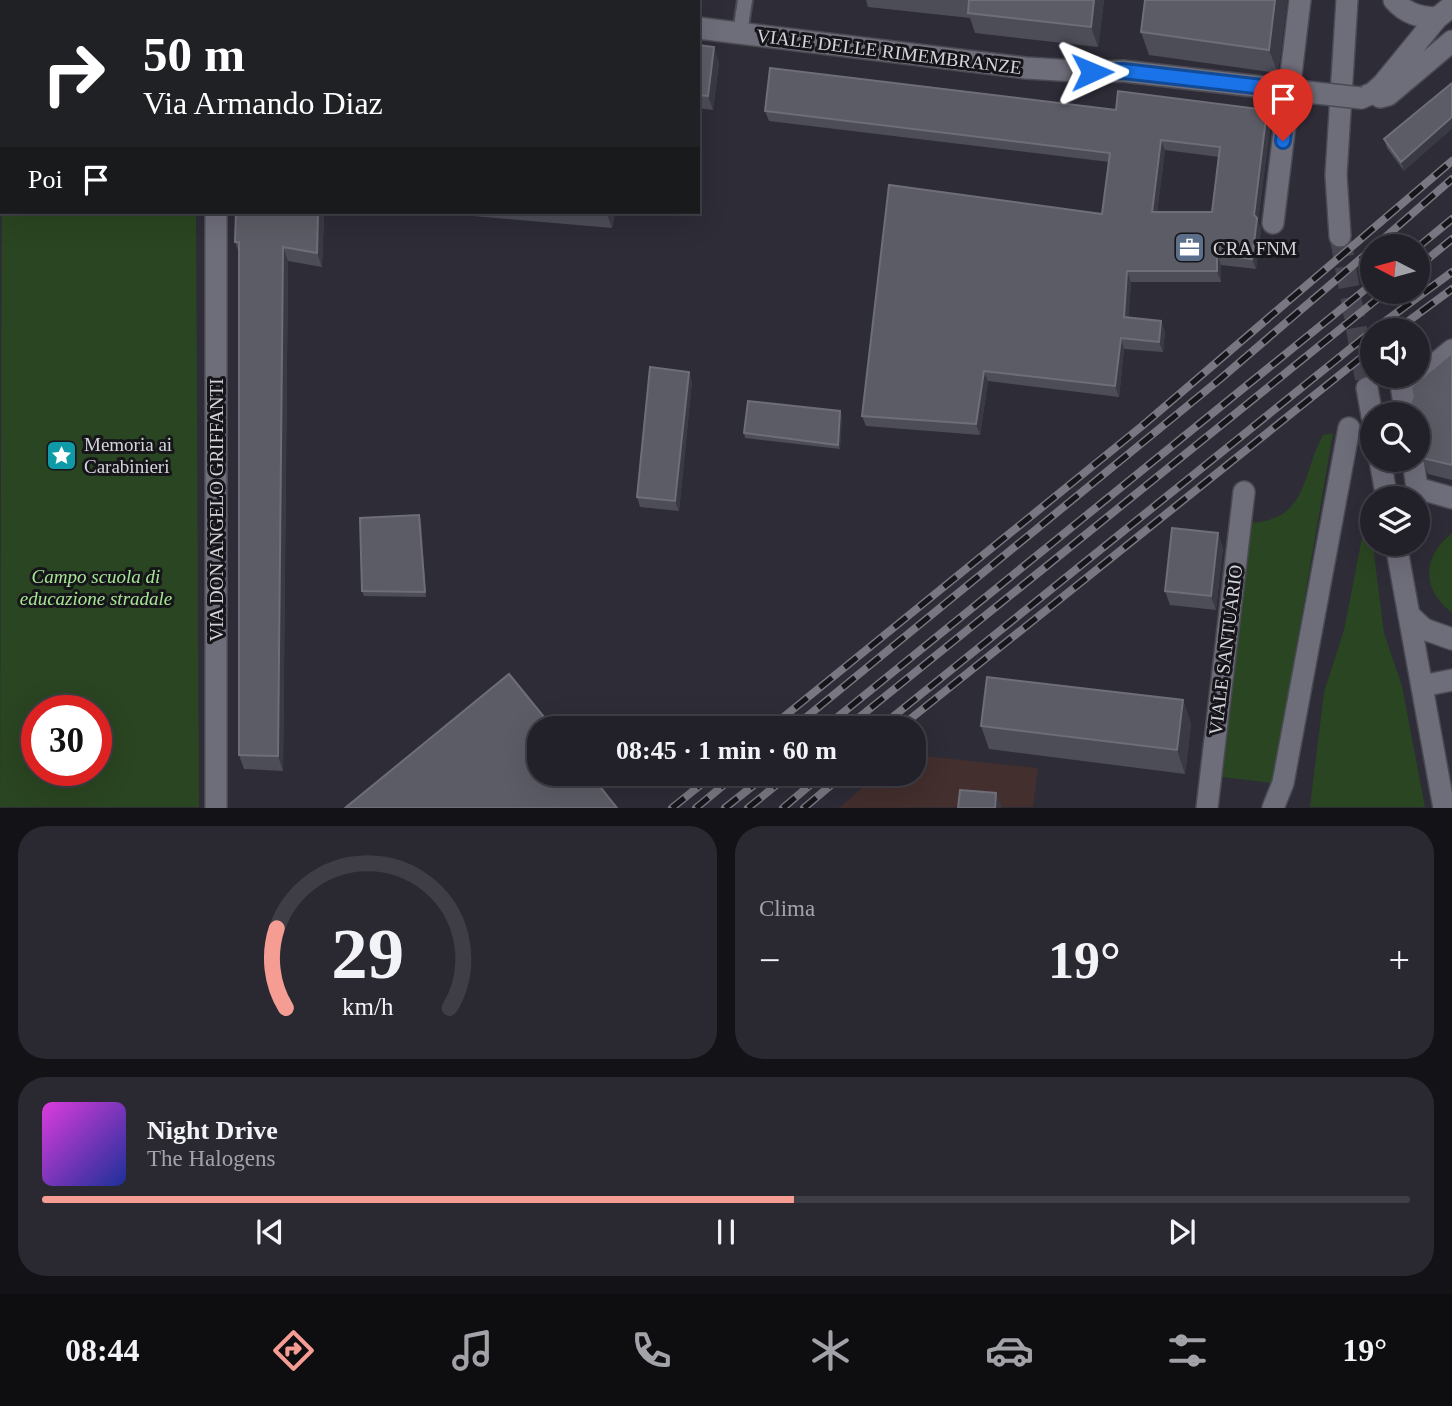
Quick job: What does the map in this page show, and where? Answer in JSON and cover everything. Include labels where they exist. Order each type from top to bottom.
[{"type":"street","points":[[1273,223],[1300,0]]},
{"type":"street","points":[[1340,236],[1336,174],[1348,0]]},
{"type":"street","points":[[1394,0],[1406,12],[1420,17],[1444,12]]},
{"type":"street","points":[[1361,98],[1373,93],[1383,84],[1444,12]]},
{"type":"street","name":"VIALE DELLE RIMEMBRANZE","points":[[700,27],[1026,68],[1123,71],[1361,98],[1388,96],[1452,41]]},
{"type":"street","name":"VIA DON ANGELO GRIFFANTI","points":[[216,214],[216,807]]},
{"type":"street","points":[[1404,402],[1402,391],[1452,350]]},
{"type":"street","points":[[1367,388],[1370,402]]},
{"type":"street","points":[[1273,807],[1283,783],[1349,428]]},
{"type":"street","points":[[1415,472],[1417,488],[1452,498]]},
{"type":"street","name":"VIALE SANTUARIO","points":[[1207,807],[1244,492]]},
{"type":"street","points":[[1398,556],[1444,807]]},
{"type":"street","points":[[1409,615],[1424,629],[1452,639]]},
{"type":"street","points":[[1422,686],[1452,680]]},
{"type":"lane","points":[[740,33],[745,0]]},
{"type":"shaded area","points":[[926,756],[1038,768],[1033,807],[839,808],[864,786],[926,786]]},
{"type":"green space","name":"Campo scuola di educazione stradale","points":[[2,214],[196,214],[199,807],[0,807]]},
{"type":"green space","points":[[1333,433],[1273,783],[1222,777],[1249,523],[1269,520],[1283,514],[1293,504],[1306,480],[1323,435]]},
{"type":"green space","points":[[1452,533],[1452,613],[1435,594],[1429,573],[1435,552]]},
{"type":"green space","points":[[1360,548],[1360,556],[1374,556],[1384,633],[1402,686],[1425,807],[1310,807],[1324,692],[1344,630]]},
{"type":"building","points":[[969,0],[1094,0],[1091,27],[968,13]]},
{"type":"building","points":[[1145,0],[1275,0],[1269,50],[1141,32]]},
{"type":"building","points":[[700,45],[714,47],[708,96],[700,95]]},
{"type":"building","points":[[770,68],[1116,110],[1118,91],[1267,110],[1254,215],[1257,218],[1252,259],[1217,254],[1217,271],[1127,271],[1124,317],[1161,321],[1159,342],[1121,338],[1115,386],[984,371],[976,424],[862,416],[889,185],[1102,214],[1110,153],[765,111]],"holes":[[[1161,140],[1220,147],[1212,212],[1152,212]]]},
{"type":"building","points":[[1452,83],[1452,117],[1401,162],[1384,139]]},
{"type":"building","points":[[236,214],[318,214],[317,253],[283,247],[278,756],[239,755],[239,242],[235,242]]},
{"type":"building","points":[[1452,353],[1452,465],[1430,460],[1430,402],[1411,402],[1411,388],[1430,388],[1430,371]]},
{"type":"building","points":[[650,367],[689,372],[675,501],[637,497]]},
{"type":"building","points":[[748,401],[840,411],[838,445],[744,433]]},
{"type":"building","points":[[419,515],[425,592],[362,591],[360,518]]},
{"type":"building","points":[[1172,528],[1218,533],[1211,596],[1165,591]]},
{"type":"building","points":[[509,674],[543,716],[527,716],[527,786],[600,786],[617,808],[345,808]]},
{"type":"building","points":[[987,677],[1183,700],[1177,750],[981,726]]},
{"type":"building","points":[[960,790],[996,793],[995,808],[958,808]]},
{"type":"tunnel","points":[[1340,236],[1360,349]]},
{"type":"railway","points":[[785,716],[1142,426],[1452,161]]},
{"type":"railway","points":[[1389,234],[1452,179]]},
{"type":"railway","points":[[1430,237],[1452,219]]},
{"type":"railway","points":[[1430,257],[1452,239]]},
{"type":"railway","points":[[808,716],[1219,380],[1360,259]]},
{"type":"railway","points":[[1390,318],[1452,272]]},
{"type":"railway","points":[[1413,318],[1452,289]]},
{"type":"railway","points":[[839,716],[1360,294]]},
{"type":"railway","points":[[861,716],[1371,304]]},
{"type":"railway","points":[[894,716],[1360,341]]},
{"type":"railway","points":[[914,716],[1360,359]]},
{"type":"railway","points":[[672,808],[699,786]]},
{"type":"railway","points":[[696,808],[723,786]]},
{"type":"railway","points":[[725,808],[753,786]]},
{"type":"railway","points":[[748,808],[775,786]]},
{"type":"railway","points":[[783,808],[809,786]]},
{"type":"railway","points":[[804,808],[830,786]]},
{"type":"place","name":"CRA FNM","points":[[1190,248]]},
{"type":"place","name":"Memoria ai Carabinieri","points":[[61,455]]},
{"type":"route","points":[[1092,72],[1123,71],[1289,90],[1283,141]]}]
